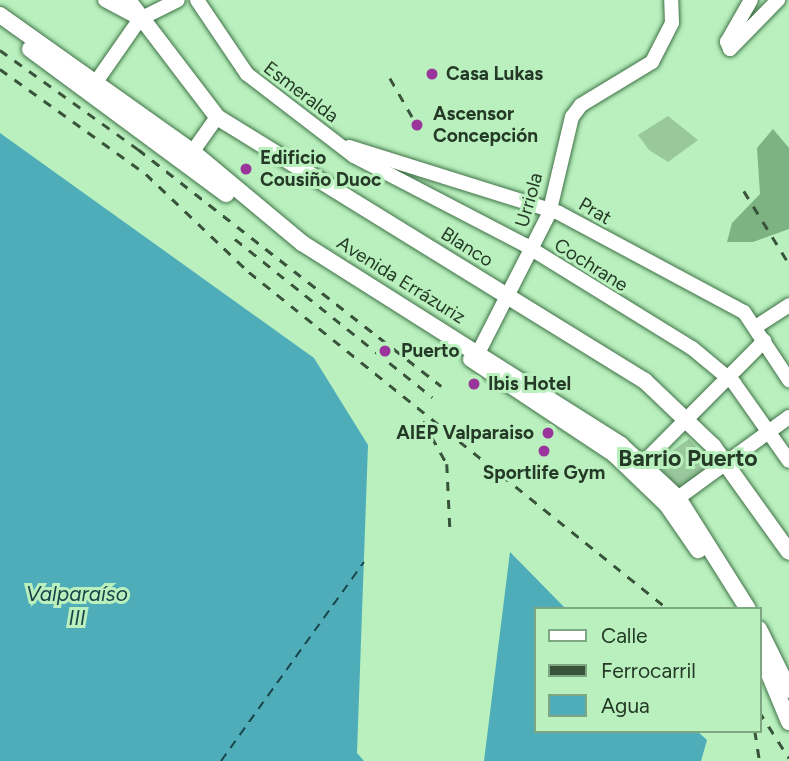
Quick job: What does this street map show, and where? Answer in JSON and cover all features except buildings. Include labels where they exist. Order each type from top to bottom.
[{"type":"main road","points":[[128,0],[140,19]]},
{"type":"main road","name":"Avenida Errázuriz","points":[[0,15],[96,82],[295,238],[639,467],[672,502],[747,607]]},
{"type":"main road","name":"Blanco","points":[[140,19],[217,117],[645,381],[686,418],[726,463],[789,552]]},
{"type":"main road","name":"Avenida Errázuriz","points":[[0,27],[189,157]]},
{"type":"main road","name":"Avenida Errázuriz","points":[[672,502],[735,607]]},
{"type":"main road","points":[[761,633],[789,690]]},
{"type":"main road","points":[[761,655],[789,722]]},
{"type":"street","name":"Blanco","points":[[105,0],[140,19]]},
{"type":"street","points":[[96,82],[140,19],[178,0]]},
{"type":"street","name":"Esmeralda","points":[[197,0],[247,74],[337,144]]},
{"type":"street","name":"Urriola","points":[[476,357],[533,250],[551,208],[563,140],[572,117],[581,105],[652,62],[672,23],[671,0]]},
{"type":"street","points":[[751,0],[727,42],[730,49],[778,0]]},
{"type":"street","points":[[189,157],[217,117]]},
{"type":"street","name":"Prat","points":[[337,144],[551,208],[744,313],[757,326],[789,380]]},
{"type":"street","name":"Cochrane","points":[[337,144],[398,182],[533,250],[692,348],[727,376],[770,430],[789,461]]},
{"type":"street","points":[[757,326],[789,304]]},
{"type":"street","points":[[639,467],[764,341]]},
{"type":"street","points":[[672,502],[789,417]]},
{"type":"green space","points":[[668,116],[698,140],[668,162],[649,150],[638,135]]},
{"type":"green space","points":[[773,129],[789,148],[789,229],[753,242],[727,242],[732,223],[760,194],[757,148]]},
{"type":"green space","points":[[689,439],[709,461],[708,468],[680,489],[657,466],[658,461]]},
{"type":"water","name":"Valparaíso III","points":[[0,133],[314,358],[368,445],[357,753],[364,761],[0,761]]},
{"type":"water","points":[[510,552],[564,607],[534,607],[534,733],[699,733],[707,740],[701,761],[484,761]]},
{"type":"ferry route","points":[[221,761],[364,562]]},
{"type":"railway","points":[[0,50],[138,149],[441,386]]},
{"type":"railway","points":[[0,69],[146,174],[249,272],[666,607]]},
{"type":"railway","points":[[390,78],[417,125]]},
{"type":"railway","points":[[744,191],[788,262]]},
{"type":"railway","points":[[235,239],[432,397]]},
{"type":"railway","points":[[423,421],[447,464],[450,527]]},
{"type":"railway","points":[[761,714],[789,758]]},
{"type":"railway","points":[[755,733],[760,761]]},
{"type":"place","name":"Casa Lukas","points":[[432,74]]},
{"type":"place","name":"Ascensor Concepción","points":[[417,125]]},
{"type":"place","name":"Edificio Cousiño Duoc","points":[[246,169]]},
{"type":"place","name":"Puerto","points":[[385,351]]},
{"type":"place","name":"Ibis Hotel","points":[[474,384]]},
{"type":"place","name":"AIEP Valparaiso","points":[[548,433]]},
{"type":"place","name":"Sportlife Gym","points":[[544,451]]},
{"type":"district","name":"Barrio Puerto","points":[[688,458]]}]
